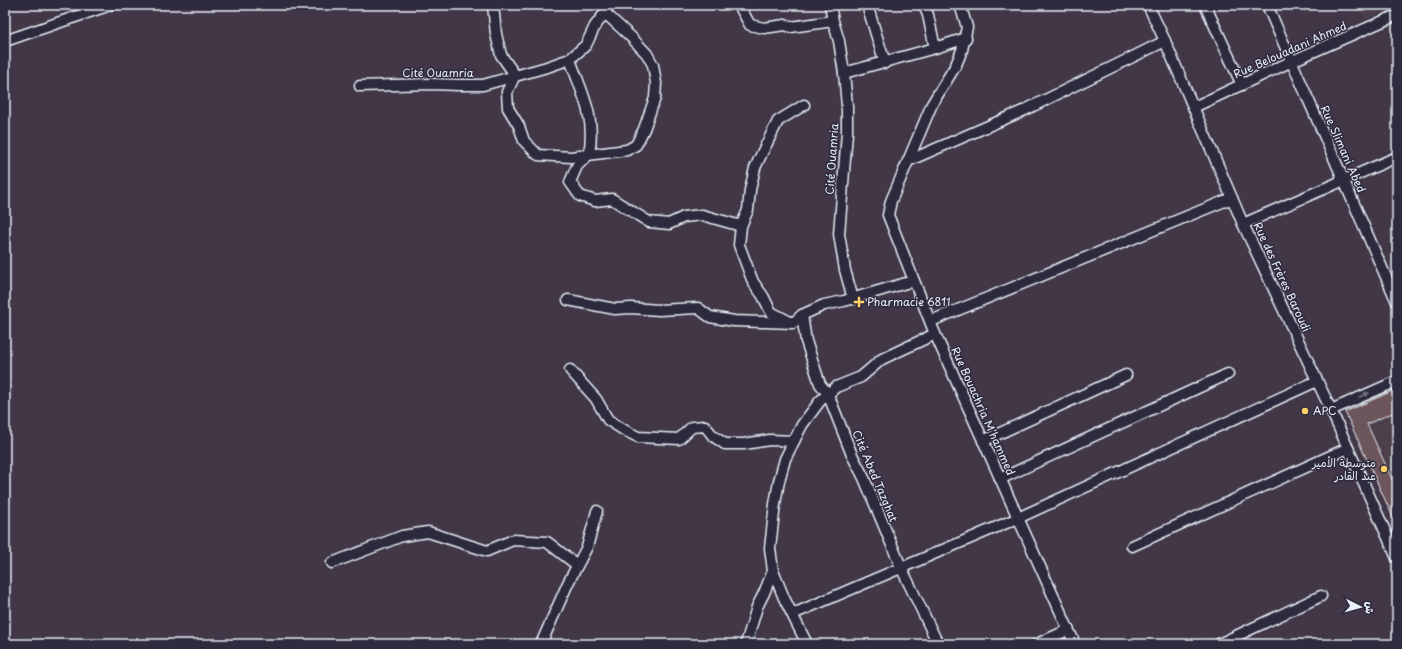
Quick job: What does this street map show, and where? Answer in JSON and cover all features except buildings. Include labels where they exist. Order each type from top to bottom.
[{"type":"street","points":[[5,41],[110,5]]},
{"type":"street","points":[[493,5],[496,34],[501,55],[515,75]]},
{"type":"street","points":[[739,5],[750,25],[764,28],[785,25],[791,27],[833,21]]},
{"type":"street","name":"Cité Ouamria","points":[[830,5],[839,41],[847,106],[839,234],[844,270],[853,299]]},
{"type":"street","points":[[867,5],[885,63]]},
{"type":"street","points":[[924,5],[928,15],[935,48]]},
{"type":"street","points":[[844,73],[885,63],[966,38],[967,27],[960,5]]},
{"type":"street","name":"Rue des Frères Baroudi","points":[[1148,5],[1194,107],[1243,224],[1331,410],[1397,558]]},
{"type":"street","points":[[1206,5],[1242,85]]},
{"type":"street","name":"Rue Slimani Abed","points":[[1267,5],[1397,302]]},
{"type":"street","name":"Cité Ouamria","points":[[360,86],[431,84],[483,85],[515,75],[547,67],[570,59],[586,45],[595,26],[606,9],[647,54],[653,65],[656,83],[655,98],[644,129],[636,145],[627,150],[571,157],[538,155],[524,142],[518,126],[508,108],[507,92],[515,75]]},
{"type":"street","name":"Rue Belouadani Ahmed","points":[[1194,107],[1292,61],[1397,15]]},
{"type":"street","name":"Rue Bouachria M'hammed","points":[[966,38],[956,65],[936,96],[923,123],[897,185],[888,215],[935,334],[1075,644]]},
{"type":"street","points":[[908,161],[1024,110],[1165,41]]},
{"type":"street","points":[[570,59],[586,101],[591,123],[591,143],[589,154],[577,166],[570,182],[580,196],[595,201],[612,199],[649,222],[669,224],[684,217],[702,215],[741,226]]},
{"type":"street","points":[[793,323],[770,312],[763,296],[753,282],[739,245],[741,226],[748,210],[750,190],[755,168],[769,137],[778,121],[804,105]]},
{"type":"street","points":[[1243,224],[1397,157]]},
{"type":"street","points":[[931,321],[1232,198]]},
{"type":"street","points":[[568,300],[615,308],[659,310],[698,308],[710,317],[734,321],[793,323],[802,315],[824,305],[853,299],[914,281]]},
{"type":"street","name":"Cité Abed Tazghat","points":[[802,315],[806,341],[820,384],[828,394],[852,455],[864,478],[901,567],[938,644]]},
{"type":"street","points":[[807,644],[784,598],[773,571],[770,548],[778,489],[785,459],[802,425],[820,401],[836,387],[861,377],[882,359],[935,334]]},
{"type":"street","points":[[570,370],[596,400],[608,420],[638,437],[679,438],[692,427],[705,426],[713,436],[725,444],[744,444],[770,440],[794,441]]},
{"type":"street","points":[[1000,478],[1228,374]]},
{"type":"street","points":[[983,441],[1126,375]]},
{"type":"street","points":[[793,614],[1018,518],[1317,381]]},
{"type":"street","points":[[1331,410],[1397,381]]},
{"type":"street","points":[[1132,546],[1348,448]]},
{"type":"street","points":[[542,644],[568,583],[587,547],[597,511]]},
{"type":"street","points":[[332,563],[402,536],[428,532],[487,551],[513,540],[547,542],[577,566]]},
{"type":"street","points":[[746,644],[757,607],[773,571]]},
{"type":"street","points":[[1219,644],[1321,596]]},
{"type":"street","points":[[1038,644],[1068,630]]},
{"type":"shaded area","points":[[1359,5],[1397,5],[1365,19]]},
{"type":"shaded area","name":"متوسطة الأمير عبد القادر","points":[[1397,389],[1397,526],[1345,412]]},
{"type":"place","name":"Pharmacie 6811","points":[[859,302]]},
{"type":"place","name":"APC","points":[[1305,411]]},
{"type":"place","name":"متوسطة الأمير عبد القادر","points":[[1384,469]]}]
